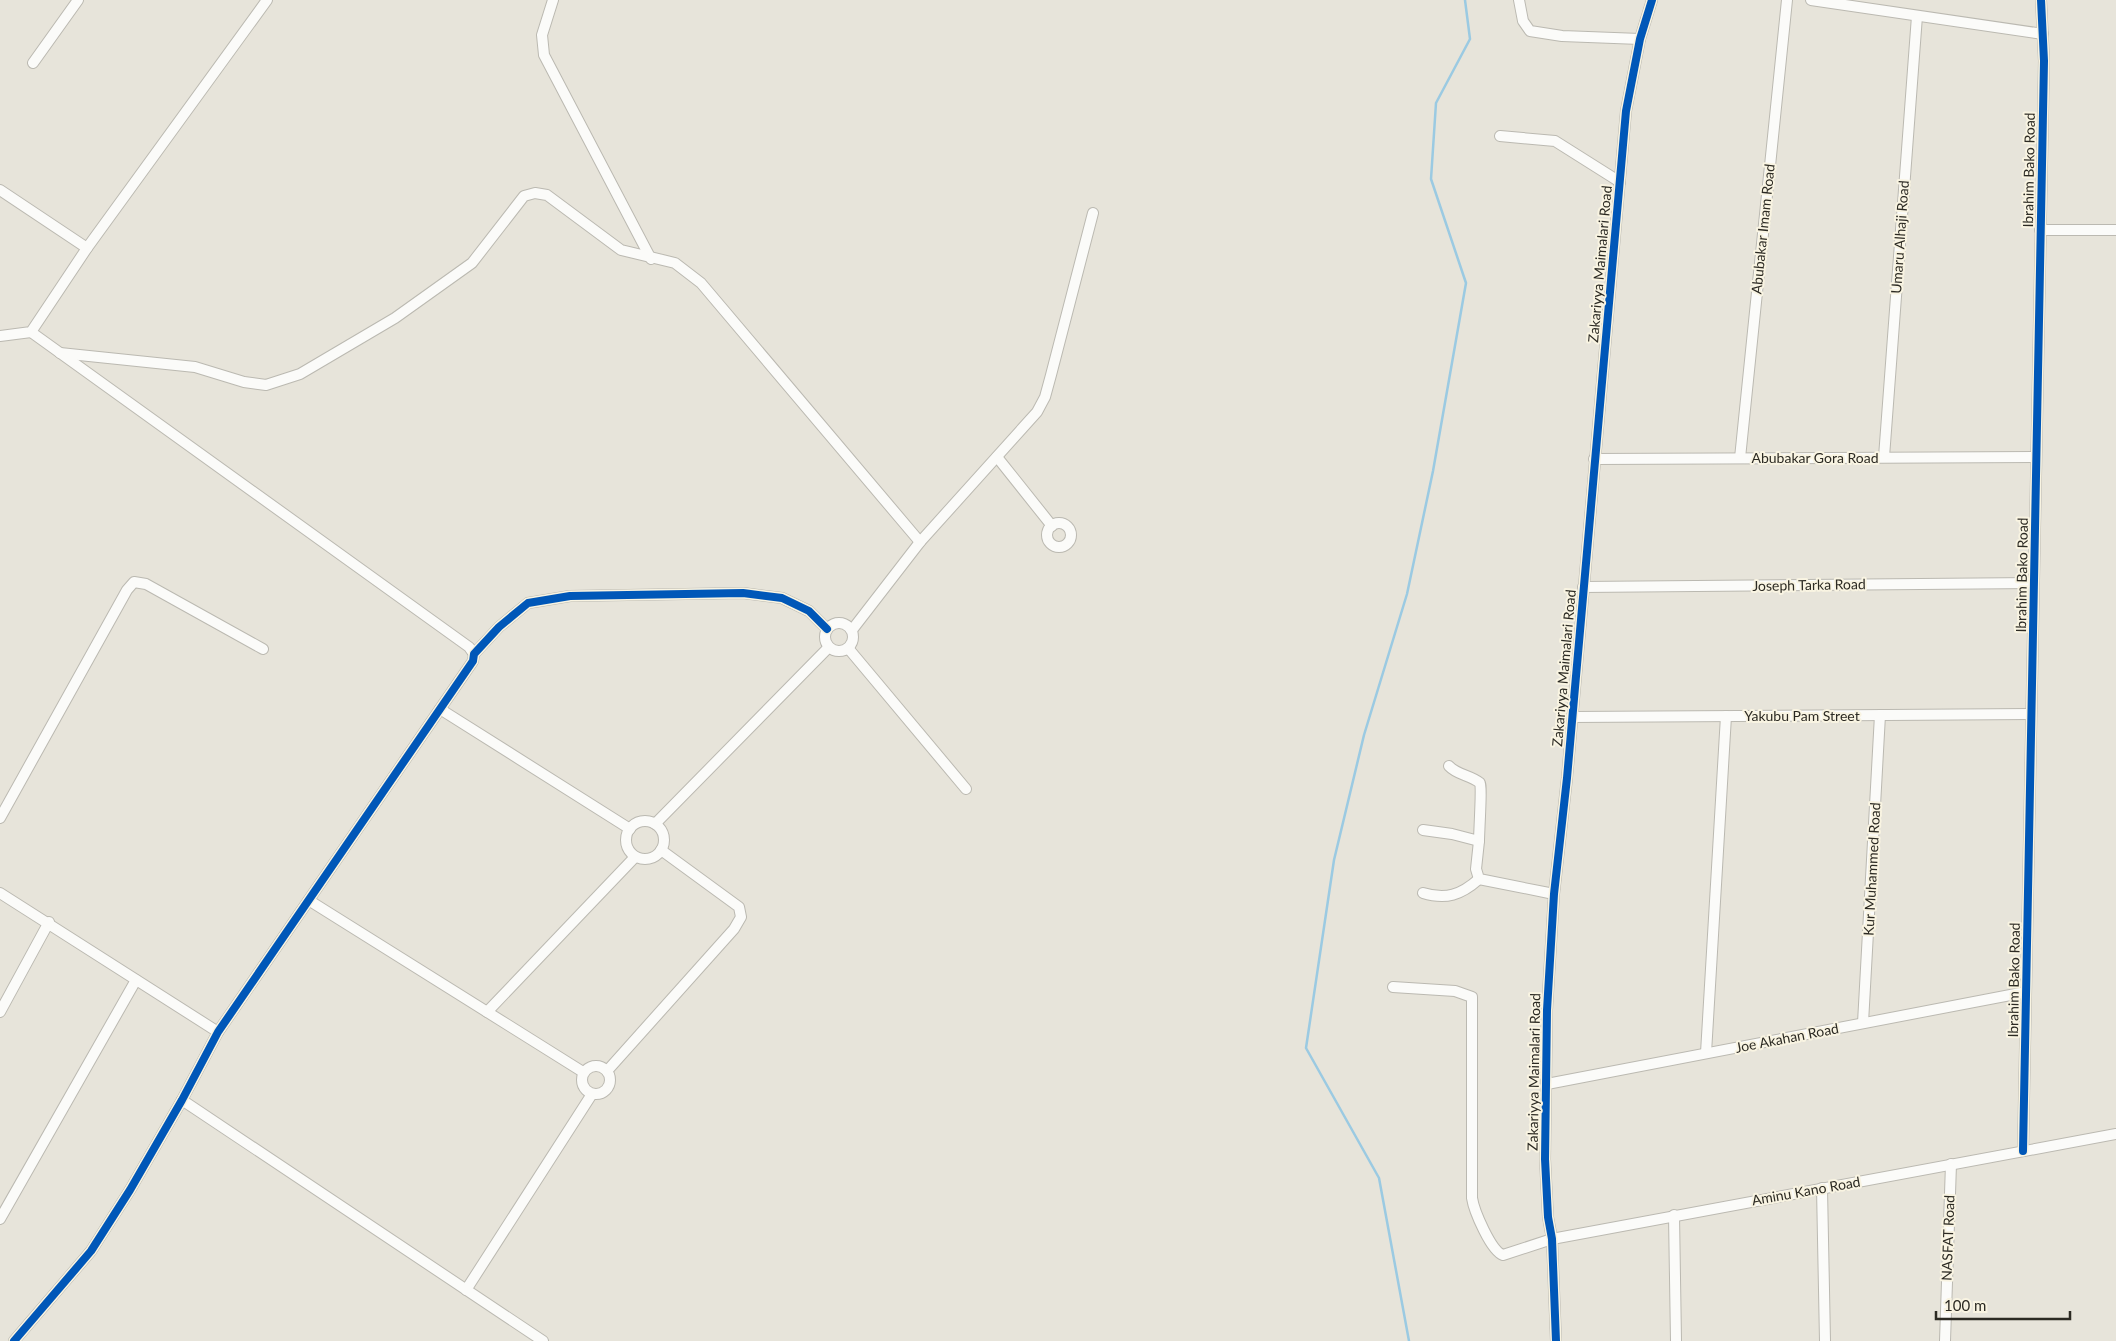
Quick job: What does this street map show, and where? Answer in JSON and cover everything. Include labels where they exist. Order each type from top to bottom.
[{"type":"street","points":[[33,63],[78,0]]},
{"type":"street","points":[[31,332],[86,248],[267,0]]},
{"type":"street","points":[[553,0],[542,34],[544,56],[651,259]]},
{"type":"street","points":[[1520,0],[1523,21],[1530,31],[1562,36],[1640,39]]},
{"type":"street","name":"Zakariyya Maimalari Road","points":[[1556,1341],[1552,1239],[1548,1218],[1545,1159],[1547,1010],[1554,894],[1572,717],[1626,111],[1640,39],[1652,0]]},
{"type":"street","name":"Abubakar Imam Road","points":[[1740,458],[1787,0]]},
{"type":"street","points":[[1810,0],[2042,34]]},
{"type":"street","name":"Ibrahim Bako Road","points":[[2023,1151],[2040,230],[2041,0]]},
{"type":"street","name":"Umaru Alhaji Road","points":[[1884,458],[1917,16]]},
{"type":"street","points":[[1500,136],[1555,141],[1620,182]]},
{"type":"street","points":[[0,190],[86,248]]},
{"type":"street","points":[[60,353],[195,367],[244,382],[266,385],[300,374],[395,318],[472,263],[521,198],[535,192],[547,195],[621,250],[651,259],[675,263],[701,283],[920,542]]},
{"type":"street","points":[[852,630],[843,623],[831,625],[827,629],[826,642],[829,647],[835,650],[848,648],[852,643],[852,630],[920,542],[1037,412],[1045,397],[1093,213]]},
{"type":"street","points":[[2040,230],[2116,230]]},
{"type":"street","points":[[0,336],[31,332],[469,647],[474,654]]},
{"type":"street","points":[[997,457],[1052,526]]},
{"type":"street","name":"Abubakar Gora Road","points":[[1594,459],[2036,457]]},
{"type":"street","points":[[0,818],[126,590],[134,582],[146,584],[262,649]]},
{"type":"street","name":"Joseph Tarka Road","points":[[1583,587],[2034,583]]},
{"type":"street","points":[[14,1341],[91,1251],[130,1190],[182,1100],[218,1032],[310,901],[473,660],[474,654],[499,627],[528,603],[570,596],[743,593],[782,598],[809,611],[827,629]]},
{"type":"street","points":[[655,824],[829,647]]},
{"type":"street","points":[[848,648],[966,789]]},
{"type":"street","points":[[440,709],[630,829]]},
{"type":"street","name":"Yakubu Pam Street","points":[[1572,717],[2032,714]]},
{"type":"street","name":"Kur Muhammed Road","points":[[1863,1023],[1880,715]]},
{"type":"street","points":[[1706,1053],[1726,716]]},
{"type":"street","points":[[1449,766],[1454,772],[1480,783],[1482,788],[1479,804],[1479,842],[1476,869],[1478,879]]},
{"type":"street","points":[[642,822],[655,824],[662,831],[664,840],[661,850],[650,858],[636,857],[626,844],[630,829],[642,822]]},
{"type":"street","points":[[1423,830],[1452,834],[1479,842]]},
{"type":"street","points":[[607,1071],[734,928],[741,917],[739,907],[661,850]]},
{"type":"street","points":[[487,1012],[636,857]]},
{"type":"street","points":[[1423,893],[1445,898],[1458,895],[1478,879],[1554,894]]},
{"type":"street","points":[[0,893],[49,922],[218,1032]]},
{"type":"street","points":[[310,901],[583,1072]]},
{"type":"street","points":[[0,1012],[49,922]]},
{"type":"street","points":[[0,1219],[136,980]]},
{"type":"street","name":"Aminu Kano Road","points":[[1393,987],[1455,991],[1472,997],[1472,1198],[1474,1209],[1499,1254],[1503,1255],[1552,1239],[1674,1214],[2116,1134]]},
{"type":"street","name":"Joe Akahan Road","points":[[1547,1084],[2026,992]]},
{"type":"street","points":[[590,1066],[600,1066],[607,1071],[610,1079],[608,1088],[601,1094],[592,1094],[584,1089],[581,1080],[583,1072],[590,1066]]},
{"type":"street","points":[[466,1290],[592,1094]]},
{"type":"street","points":[[182,1100],[543,1341]]},
{"type":"street","name":"NASFAT Road","points":[[1946,1341],[1950,1164]]},
{"type":"street","points":[[1822,1188],[1826,1341]]},
{"type":"street","points":[[1674,1214],[1676,1341]]},
{"type":"waterway","points":[[1409,1341],[1379,1178],[1306,1048],[1334,860],[1364,735],[1407,594],[1433,471],[1466,283],[1431,179],[1436,103],[1470,39],[1465,0]]},
{"type":"cycle path","points":[[1556,1341],[1552,1239],[1548,1217],[1545,1159],[1547,1010],[1554,894],[1567,778],[1626,111],[1640,39],[1652,0]]},
{"type":"cycle path","points":[[2023,1151],[2044,61],[2041,0]]},
{"type":"cycle path","points":[[14,1341],[91,1251],[130,1190],[182,1100],[218,1032],[473,661],[474,654],[499,627],[528,603],[570,596],[743,593],[782,598],[809,611],[827,629]]}]
